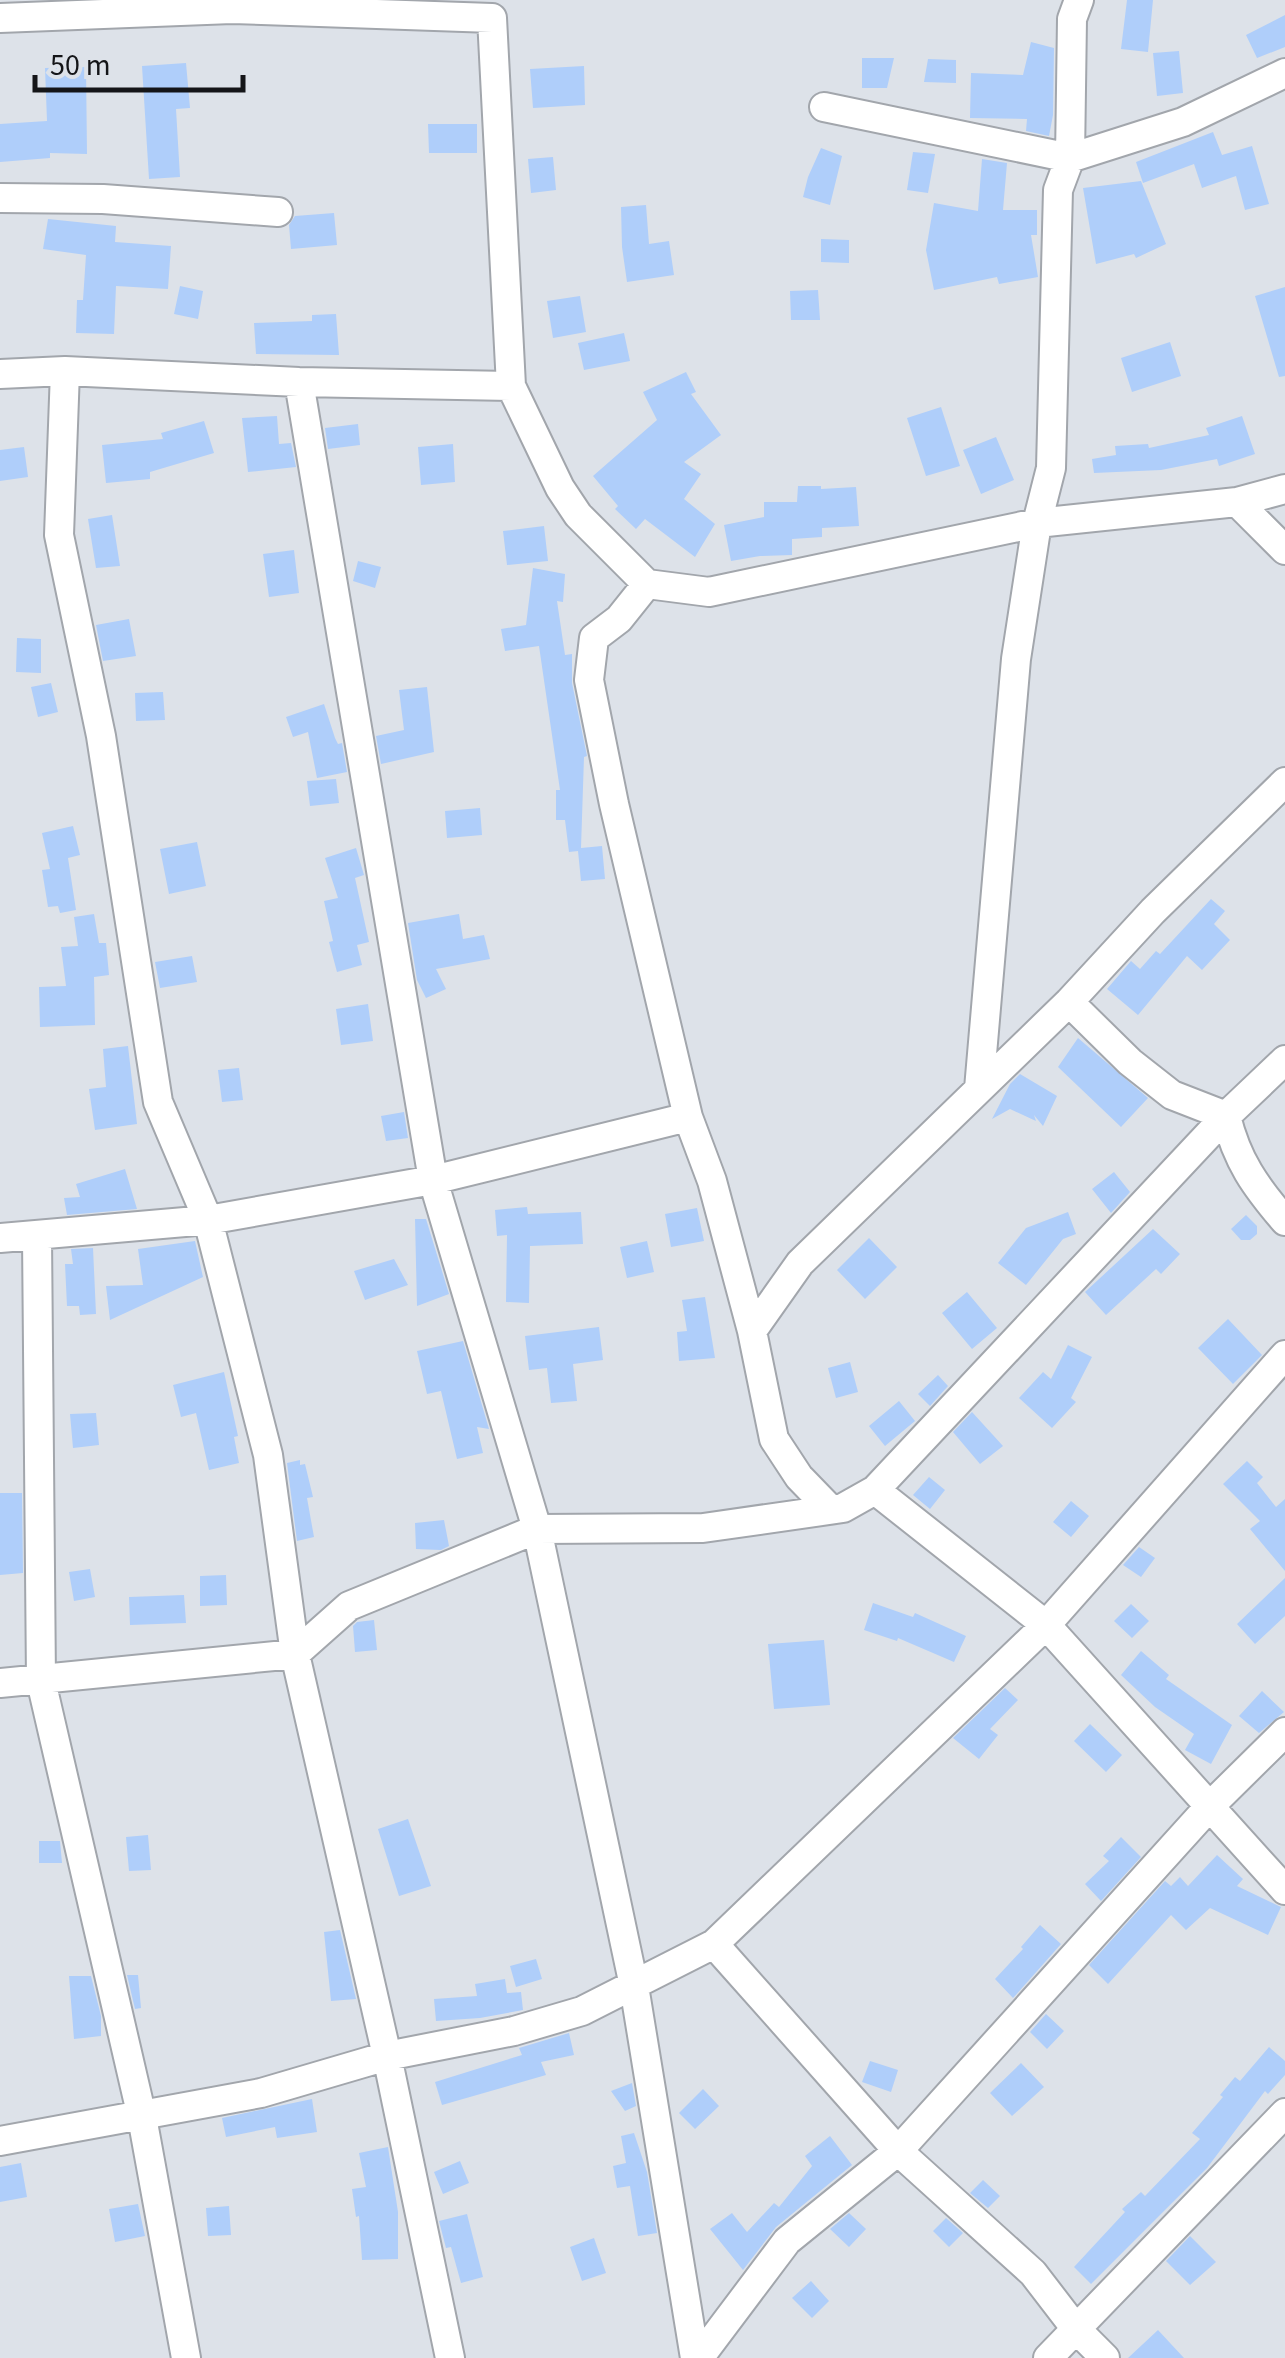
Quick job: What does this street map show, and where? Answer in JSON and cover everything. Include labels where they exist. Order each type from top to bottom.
[{"type":"street","points":[[979,1088],[1016,658],[1037,523],[1051,468],[1058,190],[1070,158],[1072,20],[1079,0]]},
{"type":"street","points":[[0,18],[232,9],[492,18],[511,386],[560,488],[578,516],[647,584],[709,592],[1037,523],[1237,502],[1285,489]]},
{"type":"street","points":[[824,107],[1070,158],[1183,122],[1285,73]]},
{"type":"street","points":[[0,198],[103,199],[278,212]]},
{"type":"street","points":[[0,374],[65,372],[511,386]]},
{"type":"street","points":[[65,372],[59,535],[101,736],[158,1102],[208,1220],[268,1454],[295,1654],[388,2056],[450,2358]]},
{"type":"street","points":[[299,382],[434,1180],[537,1529],[634,1986],[697,2358]]},
{"type":"street","points":[[1237,502],[1285,550]]},
{"type":"street","points":[[647,584],[619,619],[594,638],[589,680],[614,804],[688,1117],[712,1181],[752,1331],[774,1439],[799,1477],[830,1508]]},
{"type":"street","points":[[752,1331],[800,1263],[1069,1002],[1154,911],[1285,782]]},
{"type":"street","points":[[1069,1002],[1130,1062],[1172,1096],[1226,1116]]},
{"type":"street","points":[[0,1684],[295,1654],[349,1606],[537,1529],[703,1528],[843,1508],[874,1490],[1226,1116],[1285,1060]]},
{"type":"street","points":[[1226,1116],[1235,1152],[1285,1221]]},
{"type":"street","points":[[0,1238],[208,1220],[434,1180],[688,1117]]},
{"type":"street","points":[[37,1237],[41,1680],[142,2117],[186,2358]]},
{"type":"street","points":[[0,2141],[260,2093],[388,2056],[514,2031],[582,2011],[714,1944],[1046,1625],[1285,1356]]},
{"type":"street","points":[[874,1490],[1046,1625],[1285,1890]]},
{"type":"street","points":[[697,2358],[786,2241],[898,2152],[1208,1807],[1285,1732]]},
{"type":"street","points":[[714,1944],[898,2152],[1033,2273],[1076,2329],[1105,2358]]},
{"type":"street","points":[[1048,2358],[1285,2113]]},
{"type":"building","points":[[1127,0],[1153,0],[1148,52],[1121,49]]},
{"type":"building","points":[[1285,15],[1285,47],[1257,58],[1246,35]]},
{"type":"building","points":[[1031,42],[1054,48],[1049,136],[1026,131],[1027,119],[970,118],[971,73],[1023,75]]},
{"type":"building","points":[[1179,51],[1183,93],[1157,96],[1153,53]]},
{"type":"building","points":[[862,58],[894,58],[887,88],[862,88]]},
{"type":"building","points":[[928,59],[956,60],[956,83],[924,82]]},
{"type":"building","points":[[186,63],[190,108],[176,109],[180,177],[149,179],[142,66]]},
{"type":"building","points":[[584,66],[585,105],[533,108],[530,69]]},
{"type":"building","points":[[86,67],[87,154],[50,153],[50,158],[0,162],[0,124],[47,121],[45,68]]},
{"type":"building","points":[[428,124],[477,124],[477,153],[429,153]]},
{"type":"building","points":[[1213,132],[1222,155],[1252,146],[1269,204],[1245,210],[1236,176],[1202,188],[1194,164],[1143,183],[1136,162]]},
{"type":"building","points":[[821,148],[842,156],[830,205],[803,197]]},
{"type":"building","points":[[913,152],[935,154],[928,193],[907,190]]},
{"type":"building","points":[[553,157],[556,190],[531,193],[528,159]]},
{"type":"building","points":[[982,159],[1007,163],[1003,210],[1037,210],[1037,235],[1031,235],[1038,277],[999,284],[997,277],[934,290],[926,250],[934,203],[978,211]]},
{"type":"building","points":[[1141,181],[1166,244],[1136,258],[1134,254],[1096,264],[1083,188]]},
{"type":"building","points":[[646,205],[649,244],[669,241],[674,275],[627,282],[621,207]]},
{"type":"building","points":[[334,213],[337,245],[291,249],[289,225],[295,216]]},
{"type":"building","points":[[48,219],[116,226],[115,242],[171,246],[168,289],[116,286],[114,334],[76,333],[77,300],[83,300],[86,255],[43,249]]},
{"type":"building","points":[[821,239],[849,240],[849,263],[821,262]]},
{"type":"building","points":[[180,286],[203,291],[198,319],[174,314]]},
{"type":"building","points":[[1285,287],[1285,376],[1279,377],[1255,296]]},
{"type":"building","points":[[818,290],[820,320],[791,320],[790,291]]},
{"type":"building","points":[[580,296],[586,332],[553,338],[547,301]]},
{"type":"building","points":[[336,314],[339,355],[256,354],[254,323],[312,321],[312,315]]},
{"type":"building","points":[[624,333],[630,361],[584,370],[578,343]]},
{"type":"building","points":[[1170,342],[1181,376],[1132,392],[1121,358]]},
{"type":"building","points":[[686,372],[696,392],[691,394],[721,435],[684,462],[701,474],[684,499],[715,524],[695,557],[645,519],[636,529],[615,509],[618,506],[593,476],[657,420],[643,392]]},
{"type":"building","points":[[941,407],[960,466],[926,476],[907,418]]},
{"type":"building","points":[[277,416],[279,444],[291,443],[296,467],[248,472],[242,418]]},
{"type":"building","points":[[1242,416],[1255,454],[1219,466],[1217,459],[1161,470],[1094,473],[1092,459],[1116,455],[1115,446],[1148,444],[1149,448],[1209,435],[1206,428]]},
{"type":"building","points":[[204,421],[214,453],[150,472],[150,479],[106,483],[102,445],[163,439],[161,433]]},
{"type":"building","points":[[358,424],[360,445],[328,449],[325,428]]},
{"type":"building","points":[[996,437],[1014,480],[981,494],[963,450]]},
{"type":"building","points":[[453,444],[455,482],[421,485],[418,447]]},
{"type":"building","points":[[24,447],[28,477],[0,481],[0,450]]},
{"type":"building","points":[[798,486],[856,487],[859,526],[822,528],[822,537],[792,539],[792,555],[731,561],[724,525],[764,517],[764,502],[797,502]]},
{"type":"building","points":[[112,515],[120,566],[96,568],[88,519]]},
{"type":"building","points":[[544,526],[548,561],[507,565],[503,531]]},
{"type":"building","points":[[294,550],[299,593],[269,597],[263,554]]},
{"type":"building","points":[[358,561],[381,567],[375,588],[353,581]]},
{"type":"building","points":[[533,568],[565,574],[563,602],[557,601],[565,655],[572,654],[572,683],[587,756],[581,848],[602,846],[605,879],[581,881],[578,851],[569,852],[565,820],[556,820],[556,790],[560,790],[539,646],[505,651],[501,629],[526,625]]},
{"type":"building","points":[[129,619],[136,656],[103,661],[96,625]]},
{"type":"building","points":[[17,638],[41,639],[41,673],[16,672]]},
{"type":"building","points":[[51,683],[58,712],[38,717],[31,687]]},
{"type":"building","points":[[427,687],[434,752],[381,764],[376,736],[404,730],[399,690]]},
{"type":"building","points":[[163,692],[165,720],[136,721],[135,693]]},
{"type":"building","points":[[324,704],[335,738],[338,744],[342,743],[347,772],[317,778],[308,732],[293,737],[286,717]]},
{"type":"building","points":[[336,779],[339,803],[310,806],[307,781]]},
{"type":"building","points":[[480,808],[482,835],[447,838],[445,811]]},
{"type":"building","points":[[73,826],[80,855],[68,858],[76,910],[60,913],[58,906],[48,907],[42,870],[50,869],[42,833]]},
{"type":"building","points":[[197,842],[206,886],[169,894],[160,849]]},
{"type":"building","points":[[356,848],[364,875],[355,878],[369,942],[357,945],[362,965],[337,972],[324,901],[338,898],[325,858]]},
{"type":"building","points":[[1211,899],[1225,911],[1214,924],[1230,940],[1202,970],[1187,956],[1138,1015],[1107,989],[1131,961],[1140,969],[1156,951],[1160,954]]},
{"type":"building","points":[[94,914],[99,943],[106,943],[109,975],[94,977],[95,1025],[40,1027],[39,987],[66,986],[61,947],[78,946],[74,917]]},
{"type":"building","points":[[459,914],[463,939],[484,935],[490,959],[436,969],[446,989],[426,998],[417,980],[408,923]]},
{"type":"building","points":[[192,956],[197,982],[160,988],[155,962]]},
{"type":"building","points":[[368,1004],[373,1041],[341,1045],[336,1009]]},
{"type":"building","points":[[1078,1038],[1148,1098],[1121,1127],[1058,1067]]},
{"type":"building","points":[[128,1046],[137,1124],[95,1130],[89,1089],[106,1087],[103,1049]]},
{"type":"building","points":[[239,1068],[243,1100],[222,1102],[218,1070]]},
{"type":"building","points":[[1020,1074],[1057,1096],[1043,1126],[1034,1115],[1036,1121],[1010,1109],[992,1119],[1010,1084]]},
{"type":"building","points":[[404,1112],[408,1138],[386,1141],[381,1116]]},
{"type":"building","points":[[125,1169],[137,1209],[67,1215],[64,1198],[80,1197],[76,1184]]},
{"type":"building","points":[[1114,1172],[1130,1192],[1111,1213],[1092,1189]]},
{"type":"building","points":[[527,1207],[528,1214],[581,1212],[583,1244],[530,1246],[529,1303],[506,1302],[507,1235],[497,1236],[495,1210]]},
{"type":"building","points":[[697,1208],[704,1241],[671,1247],[665,1214]]},
{"type":"building","points":[[1068,1212],[1076,1234],[1063,1239],[1026,1285],[998,1263],[1026,1228]]},
{"type":"building","points":[[1246,1215],[1257,1226],[1257,1234],[1250,1240],[1241,1240],[1231,1229]]},
{"type":"building","points":[[415,1219],[426,1219],[449,1294],[417,1306]]},
{"type":"building","points":[[1153,1229],[1180,1254],[1161,1274],[1156,1269],[1106,1315],[1085,1292]]},
{"type":"building","points":[[869,1238],[897,1267],[865,1299],[837,1270]]},
{"type":"building","points":[[195,1241],[203,1277],[110,1320],[106,1286],[143,1285],[138,1249]]},
{"type":"building","points":[[647,1241],[654,1272],[627,1278],[620,1247]]},
{"type":"building","points":[[93,1248],[96,1314],[80,1315],[79,1306],[67,1306],[65,1264],[73,1264],[71,1249]]},
{"type":"building","points":[[394,1259],[408,1285],[365,1300],[354,1271]]},
{"type":"building","points":[[967,1292],[997,1328],[972,1349],[942,1313]]},
{"type":"building","points":[[705,1297],[715,1358],[679,1361],[677,1332],[687,1331],[682,1300]]},
{"type":"building","points":[[1228,1319],[1262,1355],[1233,1384],[1198,1348]]},
{"type":"building","points":[[599,1327],[603,1360],[573,1364],[577,1401],[551,1403],[547,1368],[529,1370],[525,1336]]},
{"type":"building","points":[[463,1341],[489,1429],[477,1427],[483,1453],[457,1459],[441,1391],[427,1394],[417,1351]]},
{"type":"building","points":[[1068,1345],[1092,1357],[1071,1398],[1076,1402],[1052,1428],[1019,1398],[1043,1372],[1051,1379]]},
{"type":"building","points":[[850,1362],[858,1392],[836,1398],[828,1368]]},
{"type":"building","points":[[224,1372],[238,1436],[234,1437],[239,1463],[209,1470],[196,1413],[181,1417],[173,1385]]},
{"type":"building","points":[[938,1375],[948,1386],[930,1406],[918,1394]]},
{"type":"building","points":[[899,1401],[915,1421],[885,1446],[869,1426]]},
{"type":"building","points":[[972,1412],[1003,1446],[980,1464],[953,1432]]},
{"type":"building","points":[[96,1413],[99,1445],[73,1448],[70,1414]]},
{"type":"building","points":[[300,1460],[300,1465],[305,1464],[313,1497],[307,1498],[314,1537],[297,1541],[287,1463]]},
{"type":"building","points":[[1247,1461],[1263,1477],[1257,1483],[1276,1507],[1285,1499],[1285,1571],[1250,1529],[1260,1521],[1223,1484]]},
{"type":"building","points":[[929,1477],[945,1490],[930,1509],[913,1495]]},
{"type":"building","points":[[0,1493],[22,1493],[23,1573],[0,1575]]},
{"type":"building","points":[[1071,1501],[1089,1516],[1071,1537],[1053,1522]]},
{"type":"building","points":[[444,1520],[449,1546],[441,1550],[416,1549],[415,1523]]},
{"type":"building","points":[[1139,1547],[1155,1558],[1141,1577],[1123,1565]]},
{"type":"building","points":[[90,1569],[95,1597],[74,1601],[69,1572]]},
{"type":"building","points":[[226,1575],[227,1605],[200,1606],[200,1576]]},
{"type":"building","points":[[1285,1578],[1285,1616],[1255,1644],[1237,1624]]},
{"type":"building","points":[[184,1595],[186,1623],[130,1625],[129,1597]]},
{"type":"building","points":[[873,1603],[913,1617],[915,1613],[966,1636],[954,1662],[898,1638],[897,1641],[864,1630]]},
{"type":"building","points":[[1131,1604],[1149,1621],[1132,1638],[1114,1621]]},
{"type":"building","points":[[374,1620],[377,1650],[355,1652],[353,1626]]},
{"type":"building","points":[[824,1640],[830,1705],[774,1709],[768,1644]]},
{"type":"building","points":[[1141,1651],[1169,1675],[1166,1679],[1232,1725],[1211,1764],[1185,1750],[1194,1734],[1155,1707],[1121,1675]]},
{"type":"building","points":[[1005,1688],[1018,1700],[990,1729],[998,1735],[979,1759],[953,1738]]},
{"type":"building","points":[[1262,1691],[1284,1712],[1259,1733],[1239,1716]]},
{"type":"building","points":[[1090,1724],[1122,1755],[1106,1772],[1074,1741]]},
{"type":"building","points":[[408,1819],[431,1886],[399,1896],[378,1829]]},
{"type":"building","points":[[148,1835],[151,1870],[129,1871],[126,1837]]},
{"type":"building","points":[[1121,1837],[1141,1857],[1101,1901],[1085,1884],[1109,1861],[1103,1856]]},
{"type":"building","points":[[39,1841],[60,1841],[62,1863],[39,1863]]},
{"type":"building","points":[[1217,1855],[1243,1879],[1237,1886],[1281,1907],[1268,1935],[1210,1908],[1186,1930],[1171,1915],[1108,1984],[1089,1965],[1165,1881],[1171,1886],[1180,1877],[1188,1886]]},
{"type":"building","points":[[1040,1925],[1061,1944],[1013,1998],[995,1979]]},
{"type":"building","points":[[340,1930],[356,1999],[331,2001],[324,1932]]},
{"type":"building","points":[[536,1959],[542,1979],[516,1987],[510,1966]]},
{"type":"building","points":[[127,1975],[138,1975],[141,2008],[135,2009]]},
{"type":"building","points":[[69,1976],[91,1976],[101,2016],[101,2036],[74,2039]]},
{"type":"building","points":[[505,1979],[507,1993],[521,1992],[523,2010],[436,2021],[434,1999],[477,1996],[475,1984]]},
{"type":"building","points":[[1046,2014],[1064,2031],[1047,2049],[1030,2032]]},
{"type":"building","points":[[569,2033],[574,2055],[541,2062],[546,2075],[442,2105],[435,2082],[522,2055],[519,2048]]},
{"type":"building","points":[[1269,2047],[1285,2061],[1285,2075],[1268,2094],[1265,2091],[1207,2168],[1091,2284],[1074,2267],[1125,2212],[1122,2209],[1141,2192],[1145,2196],[1200,2139],[1192,2133],[1223,2097],[1220,2095],[1235,2077],[1240,2081]]},
{"type":"building","points":[[870,2061],[898,2070],[891,2092],[862,2082]]},
{"type":"building","points":[[1021,2063],[1044,2087],[1012,2116],[990,2093]]},
{"type":"building","points":[[632,2083],[636,2106],[625,2111],[611,2091]]},
{"type":"building","points":[[703,2089],[719,2106],[695,2129],[679,2113]]},
{"type":"building","points":[[312,2099],[317,2132],[277,2138],[275,2127],[226,2137],[222,2118]]},
{"type":"building","points":[[634,2133],[647,2172],[657,2233],[638,2236],[630,2186],[617,2188],[613,2166],[626,2163],[621,2136]]},
{"type":"building","points":[[830,2136],[852,2165],[776,2227],[743,2270],[710,2229],[732,2213],[747,2232],[774,2203],[779,2207],[812,2166],[805,2156]]},
{"type":"building","points":[[388,2147],[398,2212],[398,2259],[362,2260],[359,2216],[356,2217],[352,2189],[366,2187],[359,2153]]},
{"type":"building","points":[[460,2161],[469,2183],[443,2194],[434,2172]]},
{"type":"building","points":[[21,2163],[27,2197],[0,2202],[0,2167]]},
{"type":"building","points":[[983,2180],[1000,2196],[988,2208],[970,2193]]},
{"type":"building","points":[[138,2204],[145,2236],[115,2242],[109,2209]]},
{"type":"building","points":[[229,2206],[231,2235],[208,2236],[206,2208]]},
{"type":"building","points":[[849,2213],[866,2229],[849,2247],[830,2229]]},
{"type":"building","points":[[467,2214],[483,2277],[461,2283],[439,2221]]},
{"type":"building","points":[[946,2218],[963,2233],[949,2247],[933,2231]]},
{"type":"building","points":[[1190,2236],[1216,2262],[1190,2285],[1166,2261]]},
{"type":"building","points":[[594,2238],[606,2273],[582,2281],[570,2247]]},
{"type":"building","points":[[811,2281],[829,2301],[812,2318],[792,2298]]},
{"type":"building","points":[[1158,2330],[1184,2358],[1128,2358]]}]
